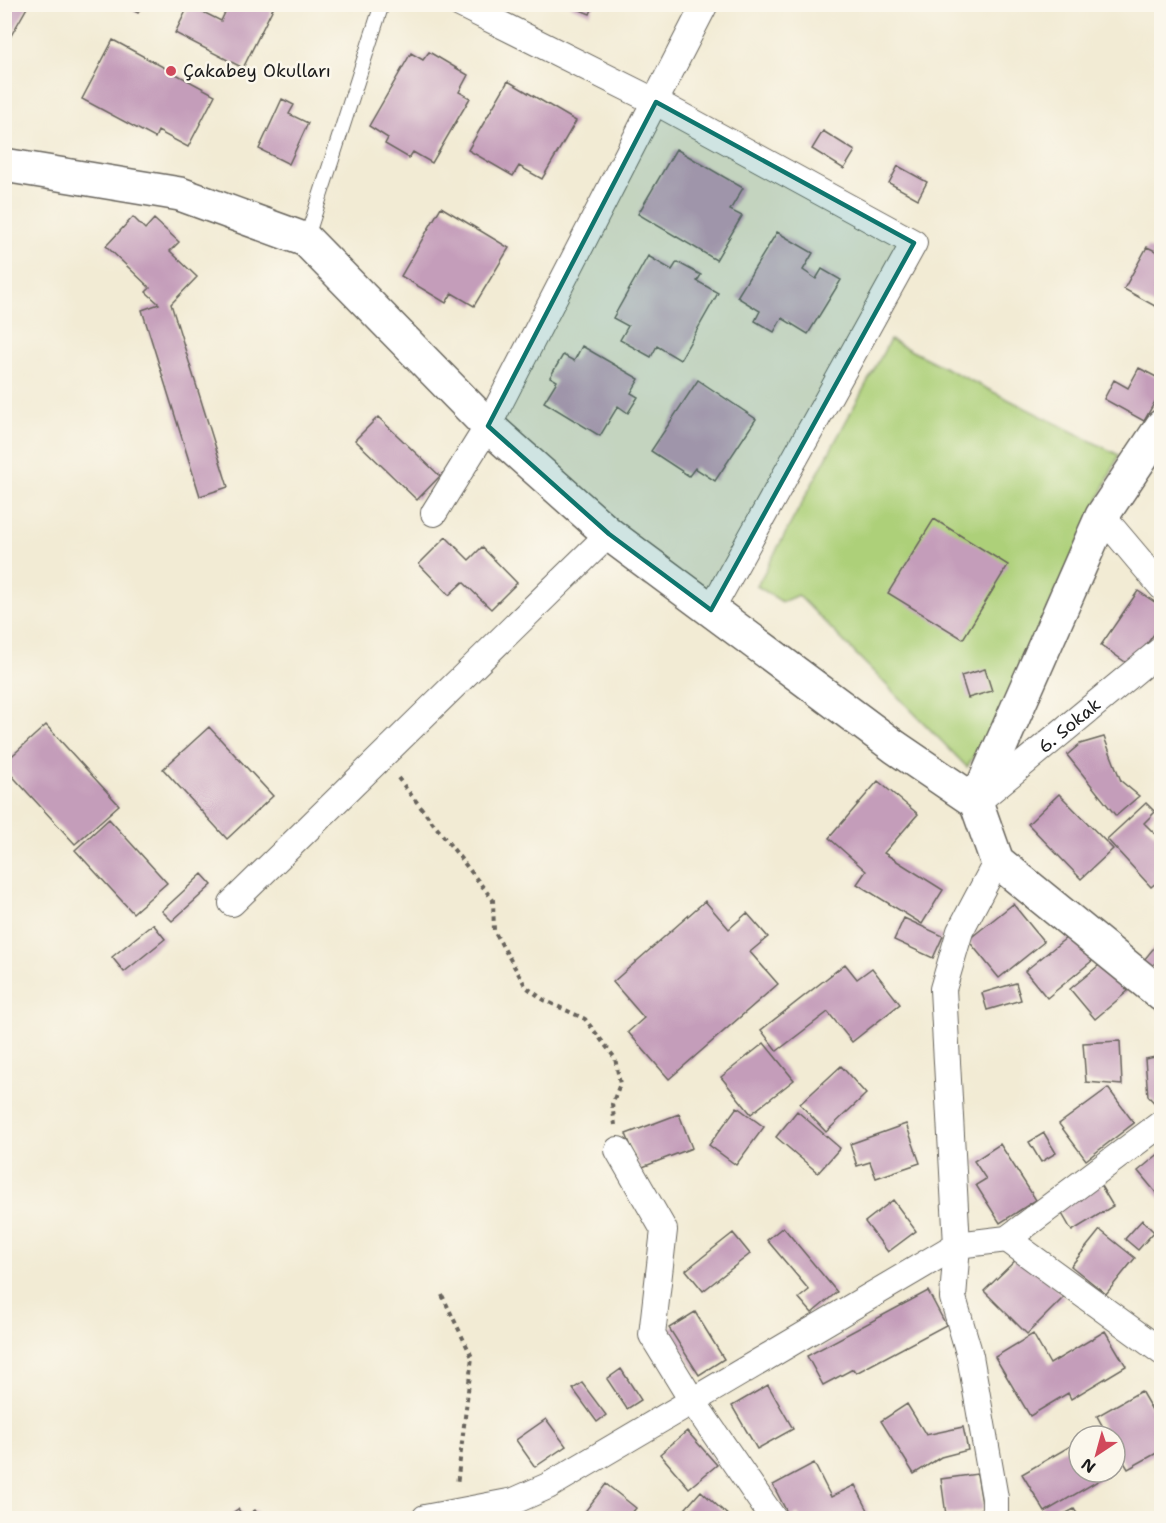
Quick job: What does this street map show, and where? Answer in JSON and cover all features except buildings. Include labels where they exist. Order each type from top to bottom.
[{"type":"street","points":[[460,4],[656,102],[914,243],[711,610]]},
{"type":"street","points":[[434,513],[488,426],[705,4]]},
{"type":"street","points":[[4,165],[180,194],[306,240],[488,426],[609,534],[895,747],[976,802],[997,861],[1161,995]]},
{"type":"street","points":[[976,802],[1102,516],[1161,426]]},
{"type":"street","points":[[1102,516],[1161,587]]},
{"type":"street","points":[[232,903],[609,534]]},
{"type":"street","name":"6. Sokak","points":[[976,802],[1161,649]]},
{"type":"street","points":[[995,1518],[995,1498],[970,1356],[953,1298],[957,1245],[943,989],[960,931],[997,861]]},
{"type":"street","points":[[425,1518],[454,1512],[513,1510],[548,1486],[957,1245],[1007,1239],[1161,1123]]},
{"type":"street","points":[[618,1150],[664,1230],[652,1335],[693,1402],[773,1518]]},
{"type":"street","points":[[1007,1239],[1161,1352]]},
{"type":"lane","points":[[306,240],[382,4]]},
{"type":"path","points":[[382,756],[493,900],[494,931],[526,987],[544,1000],[585,1019],[615,1058],[620,1084],[612,1104],[618,1150]]},
{"type":"path","points":[[442,1295],[472,1357],[454,1512]]},
{"type":"highlighted area","points":[[656,102],[914,243],[711,610],[609,534],[488,426]]},
{"type":"green space","points":[[890,340],[1119,455],[1000,714],[967,767],[798,595],[782,602],[757,586]]},
{"type":"place","name":"Çakabey Okulları","points":[[171,71]]}]
